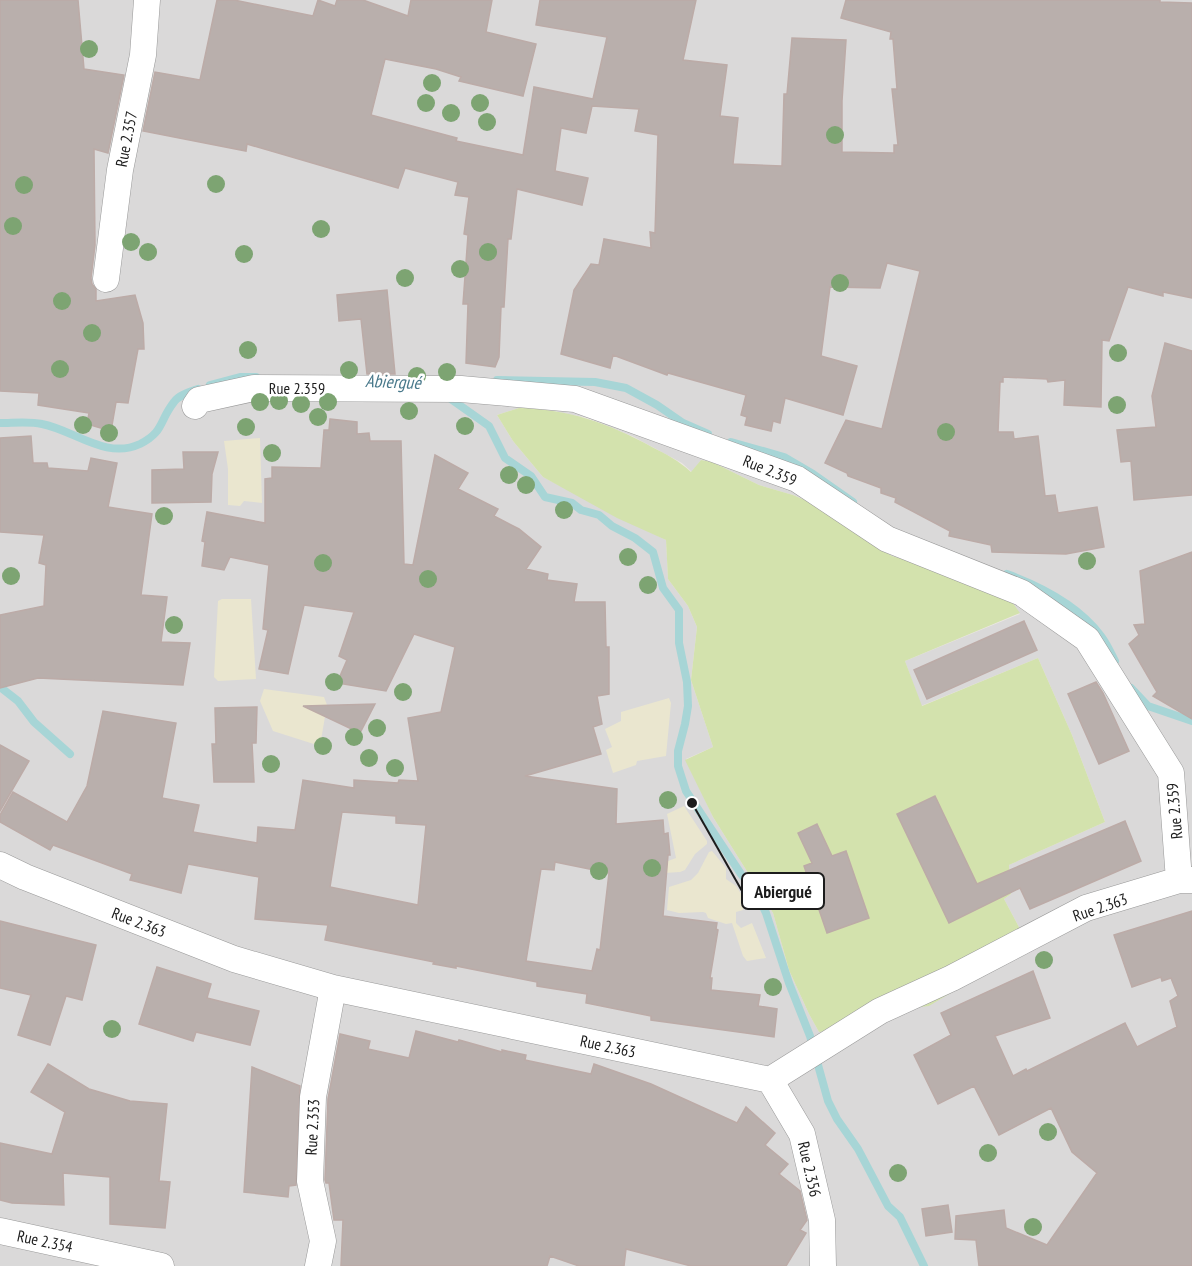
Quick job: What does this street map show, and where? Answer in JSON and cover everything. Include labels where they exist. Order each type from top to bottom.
[{"type":"street","name":"Rue 2.357","points":[[106,279],[120,170],[143,55],[147,0]]},
{"type":"street","name":"Rue 2.359","points":[[195,406],[199,400],[254,388],[461,389],[575,399],[797,479],[887,539],[1022,593],[1087,639],[1171,773],[1186,880]]},
{"type":"street","name":"Rue 2.363","points":[[0,865],[25,877],[234,959],[333,988],[770,1080],[880,1011],[952,978],[1086,908],[1186,880]]},
{"type":"street","name":"Rue 2.353","points":[[318,1266],[323,1241],[310,1181],[313,1097],[333,988]]},
{"type":"street","name":"Rue 2.356","points":[[770,1080],[802,1134],[822,1220],[823,1266]]},
{"type":"street","name":"Rue 2.354","points":[[0,1231],[160,1266]]},
{"type":"shaded area","points":[[0,0],[1192,0],[1192,1266],[0,1266]],"holes":[[[519,408],[539,408],[588,418],[632,436],[682,463],[692,472],[701,460],[712,462],[759,485],[793,495],[835,513],[870,542],[892,556],[1010,599],[1020,614],[905,661],[921,706],[1038,658],[1072,735],[1105,822],[1009,865],[1011,894],[1004,899],[1029,946],[819,1032],[789,970],[773,913],[713,817],[686,759],[713,747],[691,680],[697,627],[688,606],[668,579],[666,540],[543,477],[513,441],[497,415]]]},
{"type":"shaded area","points":[[260,438],[262,503],[244,501],[240,506],[228,505],[228,469],[224,441]]},
{"type":"shaded area","points":[[251,599],[256,679],[218,681],[214,677],[218,601]]},
{"type":"shaded area","points":[[264,689],[324,697],[327,705],[320,746],[273,731],[260,701]]},
{"type":"shaded area","points":[[669,698],[671,703],[666,756],[637,761],[636,765],[613,773],[606,750],[612,747],[605,729],[621,721],[621,712]]},
{"type":"shaded area","points":[[684,806],[707,844],[695,854],[685,870],[664,873],[660,864],[676,858],[667,814]]},
{"type":"shaded area","points":[[712,851],[726,868],[726,879],[736,886],[745,900],[743,910],[736,912],[736,923],[741,928],[752,923],[766,958],[747,961],[743,956],[732,923],[726,924],[708,918],[703,912],[679,913],[667,910],[669,887],[691,880],[698,873],[709,852]]},
{"type":"green space","points":[[519,408],[571,414],[604,424],[662,452],[691,472],[701,460],[712,462],[759,485],[793,495],[835,513],[870,542],[892,556],[987,585],[1010,599],[1020,613],[905,661],[922,706],[1038,658],[1072,735],[1105,822],[1009,865],[1011,894],[1004,899],[1029,946],[929,1006],[895,1010],[856,1028],[819,1032],[789,970],[773,913],[713,817],[685,760],[713,747],[691,680],[697,627],[688,606],[668,579],[666,540],[617,518],[543,477],[513,441],[497,415]]},
{"type":"building","points":[[0,0],[78,0],[84,69],[124,75],[108,153],[94,149],[95,245],[91,278],[96,289],[96,301],[135,295],[143,323],[144,349],[138,349],[128,403],[116,402],[111,431],[87,424],[89,413],[38,405],[39,393],[0,391]]},
{"type":"building","points":[[217,0],[234,0],[313,16],[318,0],[335,6],[337,0],[363,0],[408,16],[411,0],[492,0],[486,32],[536,44],[523,96],[459,81],[461,77],[436,69],[385,59],[371,115],[457,138],[456,141],[523,155],[534,87],[593,99],[607,37],[536,25],[540,0],[696,0],[683,60],[727,65],[720,116],[738,118],[733,164],[782,166],[784,94],[787,94],[792,38],[846,40],[842,101],[842,152],[894,153],[894,145],[898,145],[892,89],[897,89],[891,32],[841,18],[846,0],[1160,0],[1160,2],[1192,3],[1192,298],[1163,292],[1163,296],[1128,287],[1109,341],[1102,340],[1101,407],[1064,405],[1065,380],[1048,382],[1047,379],[1003,377],[1003,382],[1000,382],[998,432],[1013,432],[1014,439],[1038,436],[1045,496],[1055,495],[1058,513],[1097,507],[1104,547],[1066,554],[992,552],[991,545],[949,536],[950,531],[895,502],[896,498],[881,493],[881,488],[848,476],[847,473],[825,463],[846,420],[882,429],[920,271],[887,263],[880,288],[830,287],[821,356],[857,366],[843,415],[785,398],[780,423],[773,421],[771,431],[745,425],[747,417],[741,415],[746,395],[668,373],[667,375],[613,355],[610,368],[561,354],[574,290],[591,264],[599,265],[604,239],[651,248],[650,232],[655,233],[658,135],[635,131],[639,109],[592,106],[586,133],[561,128],[555,171],[588,178],[582,205],[517,189],[511,239],[508,239],[504,307],[501,307],[499,357],[495,367],[466,363],[468,304],[463,304],[468,235],[464,234],[469,197],[455,195],[458,182],[405,168],[398,188],[247,144],[246,151],[143,131],[155,72],[200,80]]},
{"type":"building","points":[[387,290],[395,374],[367,374],[361,319],[339,321],[337,295]]},
{"type":"building","points":[[1165,343],[1192,351],[1192,495],[1134,500],[1131,461],[1121,462],[1117,430],[1156,427],[1152,396]]},
{"type":"building","points":[[330,419],[357,422],[357,434],[369,433],[370,441],[401,441],[404,564],[413,565],[435,455],[468,473],[458,489],[498,509],[494,516],[519,529],[541,547],[526,569],[548,574],[547,580],[577,584],[574,602],[605,602],[606,647],[609,647],[609,694],[597,696],[602,724],[593,727],[601,754],[525,776],[617,789],[616,824],[663,820],[664,834],[668,833],[670,855],[668,855],[663,916],[717,923],[716,929],[718,930],[710,978],[712,978],[711,990],[760,995],[758,1006],[777,1009],[774,1037],[651,1020],[651,1016],[586,1003],[587,994],[537,986],[537,982],[456,966],[456,968],[433,964],[434,962],[325,940],[328,925],[255,919],[259,877],[188,864],[181,893],[130,880],[132,874],[53,845],[50,850],[0,822],[0,815],[13,792],[67,822],[87,786],[103,711],[176,723],[162,798],[199,805],[193,832],[257,843],[258,827],[295,830],[303,780],[354,788],[354,780],[398,783],[399,780],[418,781],[408,718],[441,712],[455,647],[414,634],[386,691],[337,683],[347,660],[339,656],[354,612],[304,605],[288,674],[259,669],[268,630],[263,629],[269,565],[230,557],[224,570],[202,566],[205,542],[202,541],[207,512],[265,523],[265,479],[272,478],[272,467],[321,468],[324,430],[329,430]],"holes":[[[342,812],[396,816],[396,823],[426,825],[418,905],[330,887]],[[555,862],[609,873],[600,950],[597,949],[592,971],[526,961],[541,869],[554,870]]]},
{"type":"building","points":[[31,436],[33,463],[47,463],[48,468],[88,471],[91,458],[117,463],[108,507],[152,514],[141,595],[167,597],[161,642],[190,643],[183,685],[38,678],[0,688],[0,615],[44,606],[46,565],[39,563],[44,535],[0,532],[0,438]]},
{"type":"building","points":[[183,452],[218,452],[212,474],[211,502],[152,503],[152,470],[184,469]]},
{"type":"building","points":[[1192,552],[1192,719],[1153,696],[1157,692],[1129,644],[1139,635],[1134,625],[1145,624],[1140,571]]},
{"type":"building","points":[[1024,621],[1037,650],[927,699],[914,670]]},
{"type":"building","points":[[1096,682],[1129,751],[1099,764],[1068,694]]},
{"type":"building","points":[[375,704],[360,733],[303,706]]},
{"type":"building","points":[[257,707],[256,743],[252,743],[254,782],[214,782],[212,744],[216,744],[215,708]]},
{"type":"building","points":[[0,745],[29,761],[0,811]]},
{"type":"building","points":[[935,796],[977,884],[1125,821],[1141,861],[1030,909],[1020,888],[949,923],[897,814]]},
{"type":"building","points":[[817,824],[832,856],[846,851],[869,918],[827,933],[804,866],[812,863],[798,833]]},
{"type":"building","points":[[1192,911],[1192,1266],[979,1266],[976,1240],[955,1239],[956,1216],[1004,1210],[1006,1228],[1047,1245],[1097,1173],[1072,1152],[1051,1108],[999,1135],[974,1086],[938,1104],[914,1055],[951,1035],[941,1013],[1033,971],[1050,1018],[995,1036],[1013,1076],[1125,1023],[1137,1047],[1177,1027],[1170,1001],[1178,996],[1171,978],[1162,981],[1161,977],[1132,987],[1114,935]]},
{"type":"building","points":[[0,921],[96,945],[82,1000],[66,996],[50,1045],[18,1035],[31,995],[0,988]]},
{"type":"building","points":[[157,967],[211,984],[207,998],[259,1011],[250,1045],[196,1032],[193,1041],[139,1024]]},
{"type":"building","points":[[416,1031],[502,1052],[502,1050],[526,1055],[525,1060],[591,1074],[594,1064],[651,1084],[737,1123],[746,1107],[775,1133],[765,1145],[788,1164],[779,1174],[800,1191],[807,1220],[800,1230],[806,1233],[786,1266],[691,1266],[626,1249],[624,1266],[579,1266],[550,1256],[547,1266],[341,1266],[343,1220],[334,1220],[329,1183],[325,1180],[328,1099],[340,1034],[370,1041],[368,1049],[409,1058]]},
{"type":"building","points":[[48,1064],[89,1089],[130,1101],[167,1104],[159,1181],[170,1182],[165,1228],[110,1224],[110,1177],[63,1173],[64,1205],[12,1203],[0,1200],[0,1143],[52,1154],[65,1112],[31,1092]]},
{"type":"building","points":[[252,1067],[300,1086],[296,1185],[289,1186],[288,1197],[244,1192]]},
{"type":"building","points":[[948,1205],[952,1232],[926,1236],[922,1209]]},
{"type":"waterway","name":"Abiergué","points":[[210,385],[240,377],[256,377]]},
{"type":"waterway","points":[[497,380],[595,382],[626,388],[683,423],[708,434]]},
{"type":"waterway","name":"Abiergué","points":[[0,423],[42,424],[102,446],[127,448],[148,440],[176,400],[198,389]]},
{"type":"waterway","name":"Abiergué","points":[[448,397],[489,426],[505,458],[531,476],[545,497],[572,503],[581,510],[599,515],[653,552],[663,588],[679,610],[679,643],[687,682],[688,706],[678,751],[678,766],[686,791],[741,874],[757,894],[810,1036],[828,1101],[837,1119],[858,1149],[888,1206],[900,1217],[924,1266]]},
{"type":"waterway","points":[[731,442],[784,457],[853,502]]},
{"type":"waterway","points":[[1007,574],[1046,591],[1082,615],[1101,636],[1115,661]]},
{"type":"waterway","points":[[0,687],[18,701],[34,722],[70,754]]},
{"type":"waterway","points":[[1131,688],[1148,706],[1192,721]]},
{"type":"place","name":"Abiergué","points":[[692,803]]}]
